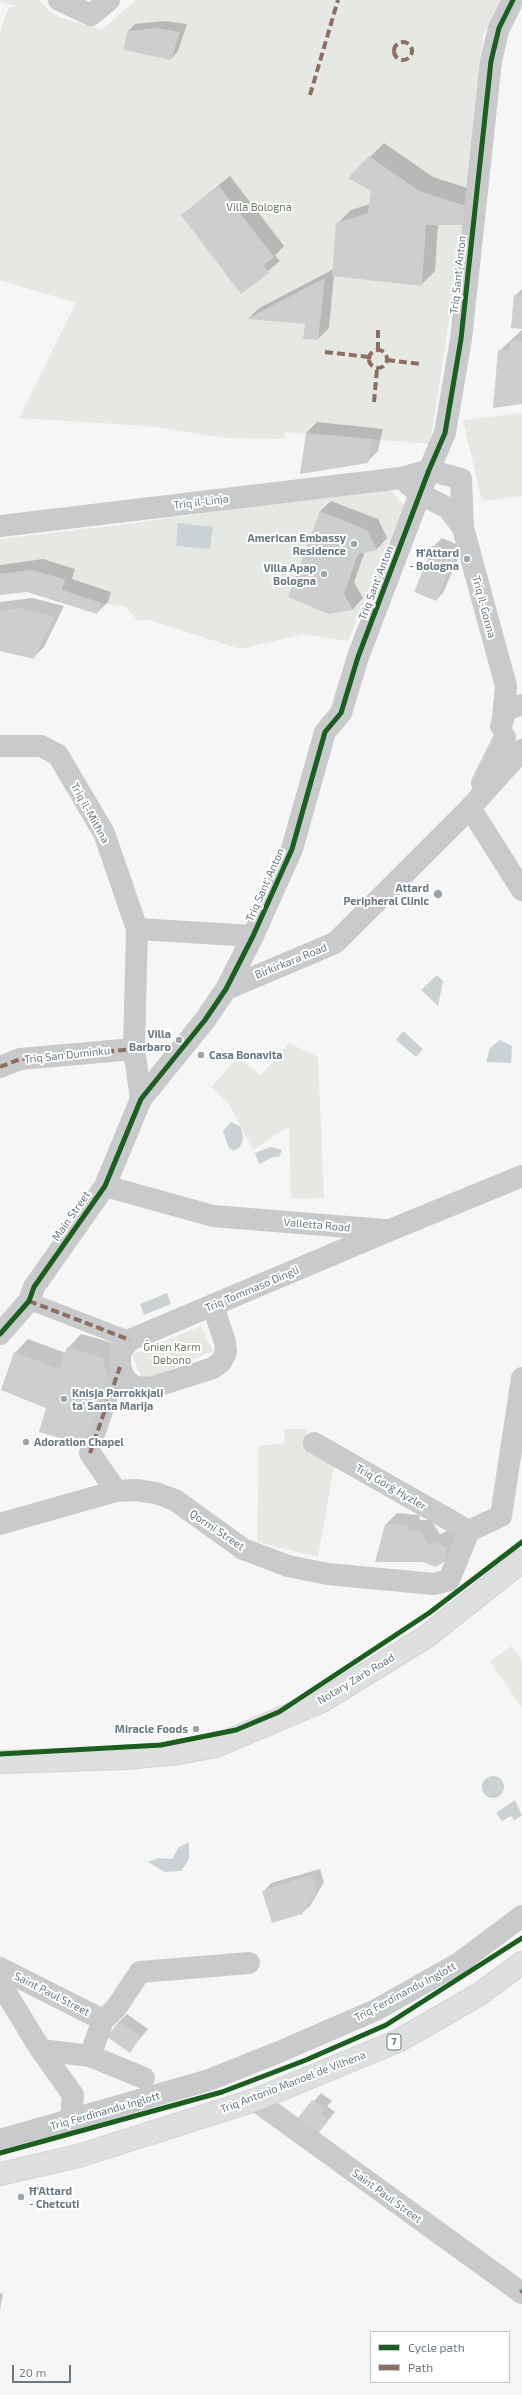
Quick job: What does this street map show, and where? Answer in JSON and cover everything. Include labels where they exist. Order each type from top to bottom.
[{"type":"highway","name":"Notary Zarb Road","points":[[0,1762],[126,1758],[179,1753],[216,1746],[322,1701],[426,1637],[519,1566]]},
{"type":"highway","name":"Triq Antonio Manoel de Vilhena","points":[[0,2174],[78,2156],[255,2100],[398,2041],[478,1995],[522,1963]]},
{"type":"street","points":[[59,0],[92,15],[109,0]]},
{"type":"street","name":"Triq Sant' Anton","points":[[141,1099],[205,1020],[226,989],[253,936],[292,849],[325,732],[341,713],[358,658],[429,470],[445,433],[461,339],[491,61],[499,28],[513,0]]},
{"type":"street","name":"Triq il-Linja","points":[[0,526],[401,478],[429,470]]},
{"type":"street","name":"Triq il-Ġonna","points":[[429,470],[461,479],[463,528],[506,686],[510,733]]},
{"type":"street","points":[[401,478],[420,494]]},
{"type":"street","name":"Triq il-Ġonna","points":[[420,494],[448,508],[463,528]]},
{"type":"street","name":"Triq il-Ġonna","points":[[506,686],[522,705]]},
{"type":"street","points":[[510,733],[510,708],[522,705]]},
{"type":"street","name":"Birkirkara Road","points":[[470,808],[510,733]]},
{"type":"street","name":"Triq il-Mitħna","points":[[0,746],[41,746],[58,755],[104,833],[137,929],[134,1049],[141,1099]]},
{"type":"street","name":"Birkirkara Road","points":[[226,989],[335,943],[470,808],[522,750]]},
{"type":"street","points":[[470,808],[522,890]]},
{"type":"street","points":[[137,929],[253,936]]},
{"type":"street","name":"Triq San Duminku","points":[[0,1067],[20,1060],[134,1049]]},
{"type":"street","name":"Main Street","points":[[0,1334],[29,1301],[34,1287],[105,1186],[141,1099]]},
{"type":"street","name":"Valletta Road","points":[[105,1186],[213,1216],[388,1231],[522,1176]]},
{"type":"street","name":"Triq Tommaso Dingli","points":[[123,1353],[213,1306],[388,1231]]},
{"type":"street","points":[[29,1301],[123,1353]]},
{"type":"street","points":[[123,1353],[124,1379],[136,1387],[150,1388],[213,1368],[221,1362],[226,1352],[225,1342],[213,1306]]},
{"type":"street","points":[[116,1491],[90,1453],[123,1353]]},
{"type":"street","points":[[469,1531],[501,1516],[522,1378]]},
{"type":"street","name":"Triq Ġorġ Hyzler","points":[[314,1443],[469,1531]]},
{"type":"street","name":"Qormi Street","points":[[0,1524],[116,1491],[136,1490],[156,1493],[174,1500],[244,1549],[288,1566],[328,1574],[434,1584],[449,1580],[455,1569],[469,1531]]},
{"type":"street","name":"Triq Ferdinandu Inglott","points":[[0,2140],[71,2121],[209,2080],[279,2052],[376,2010],[452,1967],[522,1916]]},
{"type":"street","name":"Saint Paul Street","points":[[90,2056],[103,2020],[116,2008],[140,1972],[249,1963]]},
{"type":"street","name":"Saint Paul Street","points":[[0,1968],[103,2020]]},
{"type":"street","name":"Saint Paul Street","points":[[0,1983],[41,2050],[73,2095],[71,2121]]},
{"type":"street","points":[[41,2050],[90,2056],[144,2078]]},
{"type":"street","name":"Saint Paul Street","points":[[255,2100],[521,2292]]},
{"type":"green space","name":"Villa Bologna","points":[[0,0],[39,0],[53,15],[101,30],[136,0],[500,0],[483,36],[464,225],[430,444],[285,432],[285,439],[228,438],[146,426],[19,418],[76,303],[0,280],[0,33],[8,9],[16,6],[0,2]]},
{"type":"green space","points":[[522,413],[522,496],[482,501],[463,420]]},
{"type":"green space","points":[[387,487],[404,505],[348,641],[304,634],[240,649],[149,620],[138,621],[126,607],[101,603],[62,590],[64,579],[32,570],[0,574],[0,539],[119,525]]},
{"type":"green space","points":[[289,1043],[318,1057],[324,1198],[291,1199],[289,1126],[253,1150],[229,1104],[211,1087],[237,1058],[261,1075]]},
{"type":"green space","name":"Ġnien Karm Debono","points":[[201,1326],[213,1351],[143,1381],[132,1355]]},
{"type":"green space","points":[[284,1429],[307,1429],[307,1452],[334,1465],[318,1557],[257,1542],[259,1446],[285,1443]]},
{"type":"green space","points":[[512,1646],[522,1661],[522,1708],[490,1661]]},
{"type":"shaded area","points":[[178,523],[213,527],[210,549],[176,546]]},
{"type":"shaded area","points":[[437,975],[443,981],[438,1006],[421,990]]},
{"type":"shaded area","points":[[403,1031],[423,1049],[416,1057],[396,1040]]},
{"type":"shaded area","points":[[500,1040],[512,1046],[511,1063],[486,1062],[490,1048]]},
{"type":"shaded area","points":[[231,1122],[241,1127],[243,1139],[240,1147],[234,1151],[229,1148],[223,1131]]},
{"type":"shaded area","points":[[271,1147],[282,1150],[279,1157],[273,1157],[259,1164],[255,1153]]},
{"type":"shaded area","points":[[167,1293],[171,1304],[144,1315],[140,1304]]},
{"type":"shaded area","points":[[493,1776],[501,1779],[504,1787],[501,1795],[493,1798],[485,1795],[482,1787],[485,1779]]},
{"type":"shaded area","points":[[515,1800],[522,1815],[514,1821],[511,1816],[502,1821],[496,1813]]},
{"type":"shaded area","points":[[189,1842],[189,1859],[181,1871],[165,1872],[148,1862],[158,1858],[172,1859],[179,1847]]},
{"type":"building","points":[[156,28],[180,32],[171,60],[124,50],[127,31]]},
{"type":"building","points":[[369,156],[419,191],[466,206],[464,225],[426,225],[422,286],[332,276],[336,223],[368,213],[371,191],[348,178]]},
{"type":"building","points":[[219,186],[274,257],[264,265],[269,273],[241,294],[181,215]]},
{"type":"building","points":[[325,278],[318,340],[303,339],[305,324],[247,319]]},
{"type":"building","points":[[514,295],[522,296],[522,329],[511,328]]},
{"type":"building","points":[[511,340],[522,341],[522,404],[493,408],[498,350],[509,351]]},
{"type":"building","points":[[306,433],[372,439],[368,463],[300,474]]},
{"type":"building","name":"Villa Apap Bologna","points":[[320,511],[367,530],[377,550],[358,554],[344,594],[353,610],[329,614],[288,597]]},
{"type":"building","points":[[433,545],[456,555],[436,601],[414,592]]},
{"type":"building","points":[[32,570],[65,580],[62,590],[101,603],[97,614],[27,592],[0,595],[0,574]]},
{"type":"building","points":[[21,608],[54,617],[34,659],[0,651],[0,611]]},
{"type":"building","name":"Knisja Parrokkjali ta' Santa Marija","points":[[67,1347],[103,1358],[110,1386],[90,1447],[39,1432],[46,1408],[1,1390],[14,1352],[59,1369]]},
{"type":"building","points":[[385,1524],[409,1525],[409,1531],[420,1531],[429,1544],[435,1542],[446,1547],[445,1561],[436,1567],[423,1562],[375,1562]]},
{"type":"building","points":[[312,1875],[317,1891],[302,1914],[272,1923],[262,1891]]},
{"type":"building","points":[[119,2021],[141,2036],[130,2053],[107,2037]]},
{"type":"building","points":[[312,2100],[325,2109],[321,2114],[329,2120],[317,2135],[297,2119]]},
{"type":"marked path","points":[[310,95],[338,0]]},
{"type":"marked path","points":[[399,42],[407,42],[412,47],[412,51],[410,58],[407,60],[399,60],[394,55],[394,47],[399,42]]},
{"type":"marked path","points":[[378,327],[378,350]]},
{"type":"marked path","points":[[374,350],[382,350],[387,355],[387,359],[385,366],[382,368],[374,368],[369,363],[369,355],[374,350]]},
{"type":"marked path","points":[[325,352],[369,357]]},
{"type":"marked path","points":[[387,360],[420,364]]},
{"type":"marked path","points":[[374,402],[377,369]]},
{"type":"marked path","points":[[0,1067],[20,1059],[134,1049]]},
{"type":"marked path","points":[[29,1301],[130,1340]]},
{"type":"marked path","points":[[90,1453],[120,1367]]},
{"type":"cycle path","points":[[0,1334],[29,1301],[34,1287],[105,1186],[141,1099],[205,1020],[226,989],[253,936],[292,849],[325,732],[341,713],[358,657],[429,470],[445,433],[461,339],[491,61],[499,28],[513,0]]},
{"type":"cycle path","points":[[0,1754],[161,1745],[236,1730],[279,1712],[429,1613],[522,1542]]},
{"type":"cycle path","points":[[0,2153],[222,2092],[306,2060],[386,2025],[522,1938]]},
{"type":"place","name":"American Embassy Residence","points":[[354,544]]},
{"type":"place","name":"Ħ'Attard - Bologna","points":[[467,559]]},
{"type":"place","name":"Villa Apap Bologna","points":[[324,574]]},
{"type":"place","name":"Attard Peripheral Clinic","points":[[438,894]]},
{"type":"place","name":"Villa Barbaro","points":[[179,1040]]},
{"type":"place","name":"Casa Bonavita","points":[[201,1055]]},
{"type":"place","name":"Knisja Parrokkjali ta' Santa Marija","points":[[64,1399]]},
{"type":"place","name":"Adoration Chapel","points":[[26,1442]]},
{"type":"place","name":"Miracle Foods","points":[[196,1729]]},
{"type":"place","name":"Ħ'Attard - Chetcuti","points":[[21,2197]]}]
